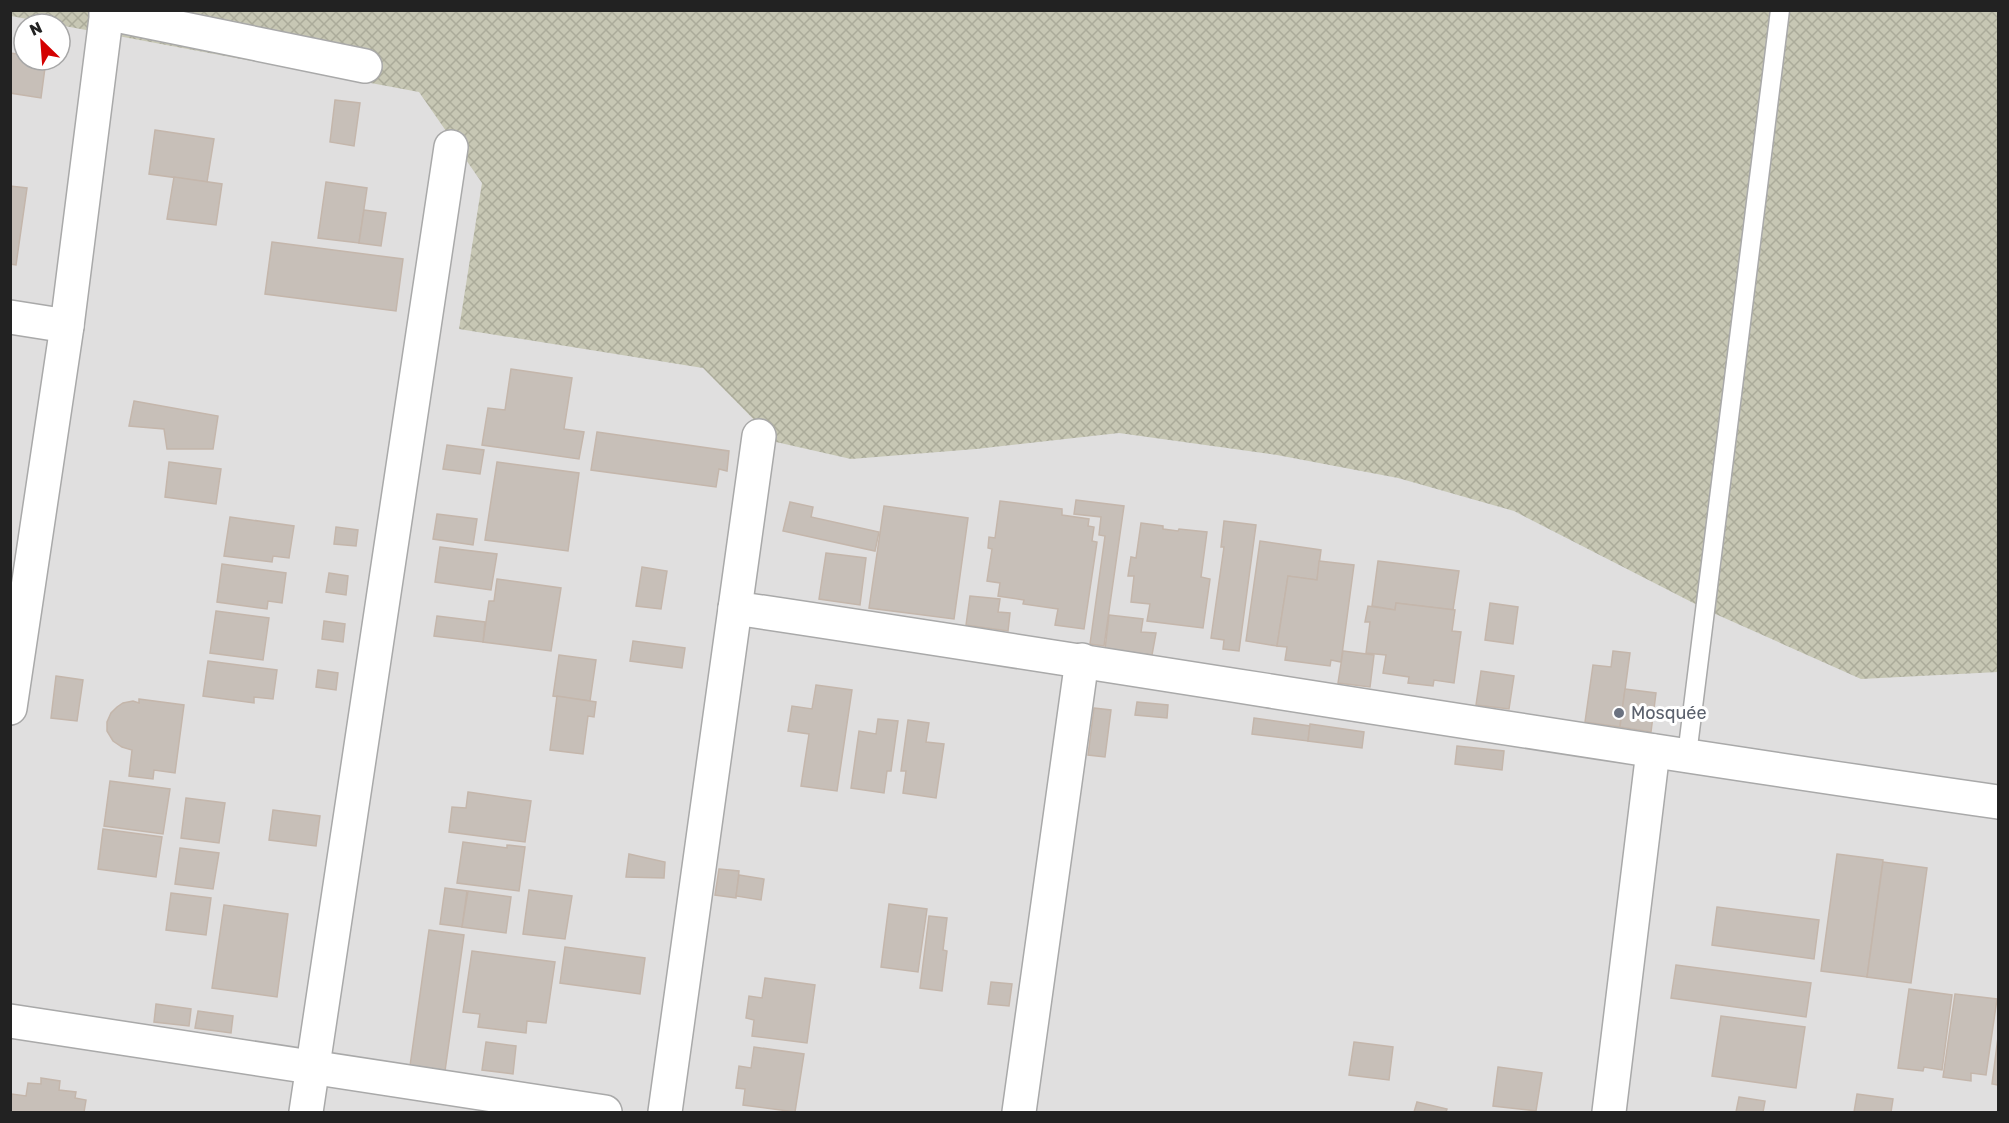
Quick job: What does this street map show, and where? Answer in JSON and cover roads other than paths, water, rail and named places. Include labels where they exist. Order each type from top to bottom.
[{"type":"street","points":[[10,708],[14,666],[67,326],[107,12],[365,66]]},
{"type":"street","points":[[306,1113],[451,147]]},
{"type":"street","points":[[10,317],[67,326]]},
{"type":"street","points":[[665,1113],[759,436]]},
{"type":"street","points":[[735,608],[1082,660],[1653,751],[1998,802]]},
{"type":"street","points":[[1019,1113],[1082,660]]},
{"type":"street","points":[[1609,1113],[1653,751]]},
{"type":"street","points":[[10,1021],[605,1113]]},
{"type":"lane","points":[[1687,756],[1780,10]]},
{"type":"place","name":"Mosquée","points":[[1619,713]]}]
